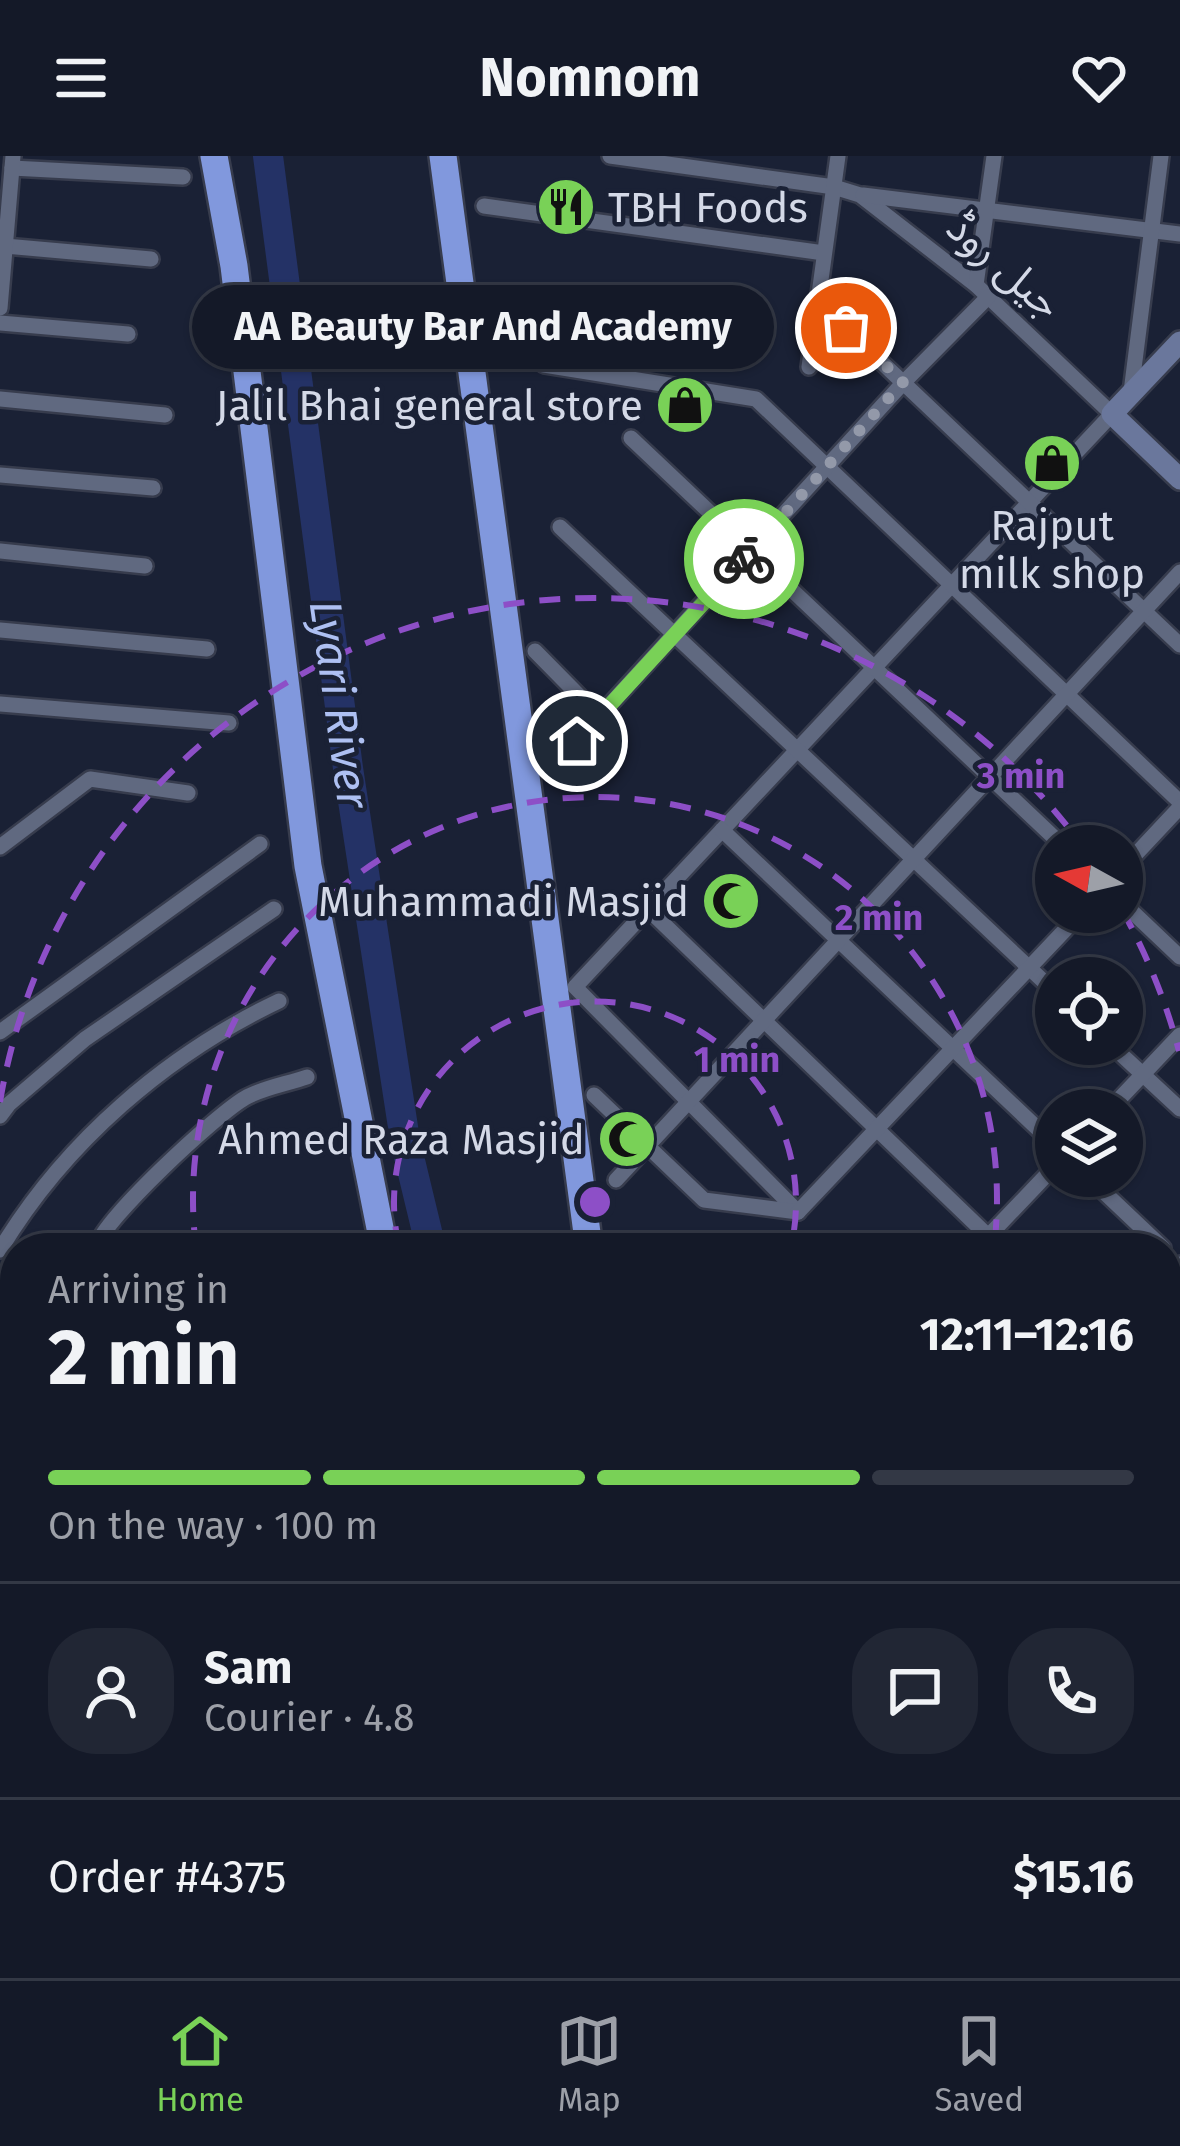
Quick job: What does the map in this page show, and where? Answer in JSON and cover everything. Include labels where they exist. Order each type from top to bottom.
[{"type":"highway","points":[[214,156],[234,266],[308,866],[381,1233]]},
{"type":"highway","points":[[443,156],[587,1233]]},
{"type":"street","name":"جیل روڈ","points":[[610,156],[674,161],[860,195],[982,291],[1180,479]]},
{"type":"street","points":[[809,367],[838,156]]},
{"type":"street","points":[[554,766],[982,291],[994,156]]},
{"type":"street","points":[[1130,395],[1161,156]]},
{"type":"street","points":[[0,308],[12,162],[183,177]]},
{"type":"street","points":[[860,195],[1180,234]]},
{"type":"street","points":[[484,206],[824,253]]},
{"type":"street","points":[[5,246],[151,259]]},
{"type":"street","points":[[818,302],[1180,645]]},
{"type":"street","points":[[0,323],[128,334]]},
{"type":"street","points":[[798,1212],[575,987],[1180,342]]},
{"type":"street","points":[[544,365],[756,399],[1180,804],[1143,845]]},
{"type":"street","points":[[0,399],[165,416]]},
{"type":"street","points":[[631,438],[1040,825]]},
{"type":"street","points":[[0,475],[153,488]]},
{"type":"street","points":[[560,527],[1035,974]]},
{"type":"street","points":[[0,551],[145,566]]},
{"type":"street","points":[[616,1180],[1180,572]]},
{"type":"street","points":[[0,630],[207,649]]},
{"type":"street","points":[[535,651],[599,716]]},
{"type":"street","points":[[0,704],[229,723]]},
{"type":"street","points":[[0,847],[90,779],[188,794]]},
{"type":"street","points":[[722,830],[1035,1126]]},
{"type":"street","points":[[0,1032],[260,844]]},
{"type":"street","points":[[0,1116],[85,1039],[274,909]]},
{"type":"street","points":[[649,909],[877,1129],[975,1233]]},
{"type":"street","points":[[1143,922],[1180,957]]},
{"type":"street","points":[[798,1212],[1062,933]]},
{"type":"street","points":[[10,1233],[105,1117],[221,1029],[279,1001]]},
{"type":"street","points":[[1128,1089],[1180,1036]]},
{"type":"street","points":[[1133,1065],[1180,1109]]},
{"type":"street","points":[[100,1233],[145,1184],[245,1097],[307,1077]]},
{"type":"street","points":[[594,1095],[704,1200],[798,1212]]},
{"type":"street","points":[[992,1233],[1035,1187]]},
{"type":"street","points":[[1109,1197],[1147,1233]]},
{"type":"waterway","name":"Lyari River","points":[[268,156],[348,768],[405,1140],[427,1233]]},
{"type":"way so far","points":[[744,559],[903,382],[846,328]]},
{"type":"place","name":"TBH Foods","points":[[566,207]]},
{"type":"place","name":"AA Beauty Bar And Academy","points":[[846,328]]},
{"type":"place","name":"Jalil Bhai general store","points":[[685,405]]},
{"type":"place","name":"Rajput milk shop","points":[[1052,463]]},
{"type":"place","name":"Muhammadi Masjid","points":[[731,901]]},
{"type":"place","name":"Ahmed Raza Masjid","points":[[627,1139]]},
{"type":"route","points":[[577,741],[744,559]]}]
